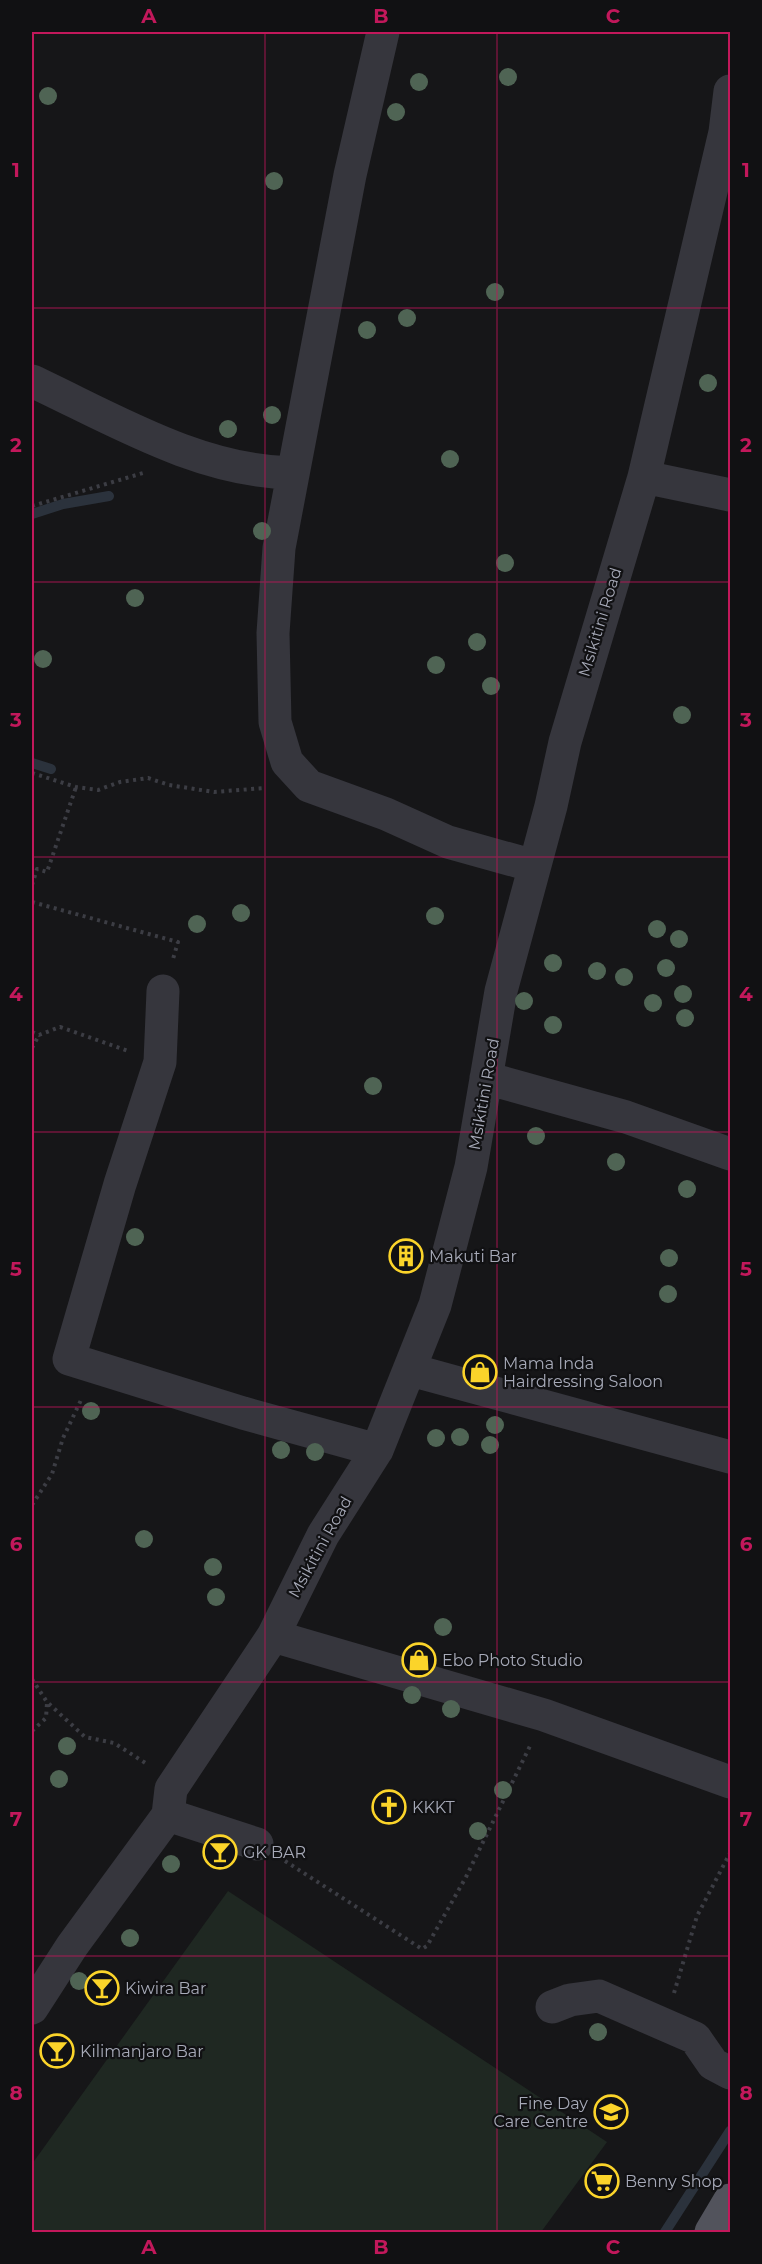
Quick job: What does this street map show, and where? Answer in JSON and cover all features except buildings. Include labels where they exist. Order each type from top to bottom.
[{"type":"main road","points":[[711,2232],[730,2200]]},
{"type":"street","points":[[382,32],[350,175],[279,548],[273,633],[275,722],[286,762],[309,786],[386,814],[448,842],[534,866]]},
{"type":"street","name":"Msikitini Road","points":[[32,2008],[169,1802],[273,1636],[323,1535],[377,1450],[411,1370],[435,1305],[471,1167],[501,991],[583,678],[644,477],[724,132],[730,91]]},
{"type":"street","points":[[32,381],[196,457],[260,472],[292,473]]},
{"type":"street","points":[[644,477],[730,495]]},
{"type":"street","points":[[164,991],[160,1062],[120,1184],[69,1359],[243,1413],[377,1450]]},
{"type":"street","points":[[486,1078],[626,1117],[730,1154]]},
{"type":"street","points":[[411,1370],[730,1457]]},
{"type":"street","points":[[273,1636],[544,1715],[730,1782]]},
{"type":"street","points":[[169,1802],[257,1844]]},
{"type":"street","points":[[552,2007],[570,2000],[599,1996],[695,2038],[713,2064],[730,2073]]},
{"type":"path","points":[[32,506],[196,457]]},
{"type":"path","points":[[32,772],[76,787],[98,790],[120,782],[148,778],[169,785],[214,792],[309,786]]},
{"type":"path","points":[[32,885],[37,869],[47,872],[76,787]]},
{"type":"path","points":[[32,902],[178,942],[164,991]]},
{"type":"path","points":[[32,1032],[39,1035],[60,1028],[160,1062]]},
{"type":"path","points":[[32,1048],[39,1035]]},
{"type":"path","points":[[32,1505],[52,1474],[63,1438],[86,1389],[69,1359]]},
{"type":"path","points":[[32,1679],[47,1702],[85,1737],[114,1743],[144,1760],[169,1802]]},
{"type":"path","points":[[32,1731],[46,1718],[47,1702]]},
{"type":"path","points":[[257,1844],[348,1899],[422,1949],[427,1946],[466,1877],[544,1715]]},
{"type":"path","points":[[666,2024],[698,1916],[730,1853]]},
{"type":"shaded area","points":[[228,1891],[607,2142],[541,2232],[32,2232],[32,2164]]},
{"type":"waterway","points":[[32,514],[63,504],[109,496]]},
{"type":"waterway","points":[[32,763],[51,769]]},
{"type":"waterway","points":[[665,2232],[730,2131]]},
{"type":"place","name":"Makuti Bar","points":[[406,1256]]},
{"type":"place","name":"Mama Inda Hairdressing Saloon","points":[[480,1372]]},
{"type":"place","name":"Ebo Photo Studio","points":[[419,1660]]},
{"type":"place","name":"KKKT","points":[[389,1807]]},
{"type":"place","name":"GK BAR","points":[[220,1852]]},
{"type":"place","name":"Kiwira Bar","points":[[102,1988]]},
{"type":"place","name":"Kilimanjaro Bar","points":[[57,2051]]},
{"type":"place","name":"Fine Day Care Centre","points":[[611,2112]]},
{"type":"place","name":"Benny Shop","points":[[602,2181]]}]
